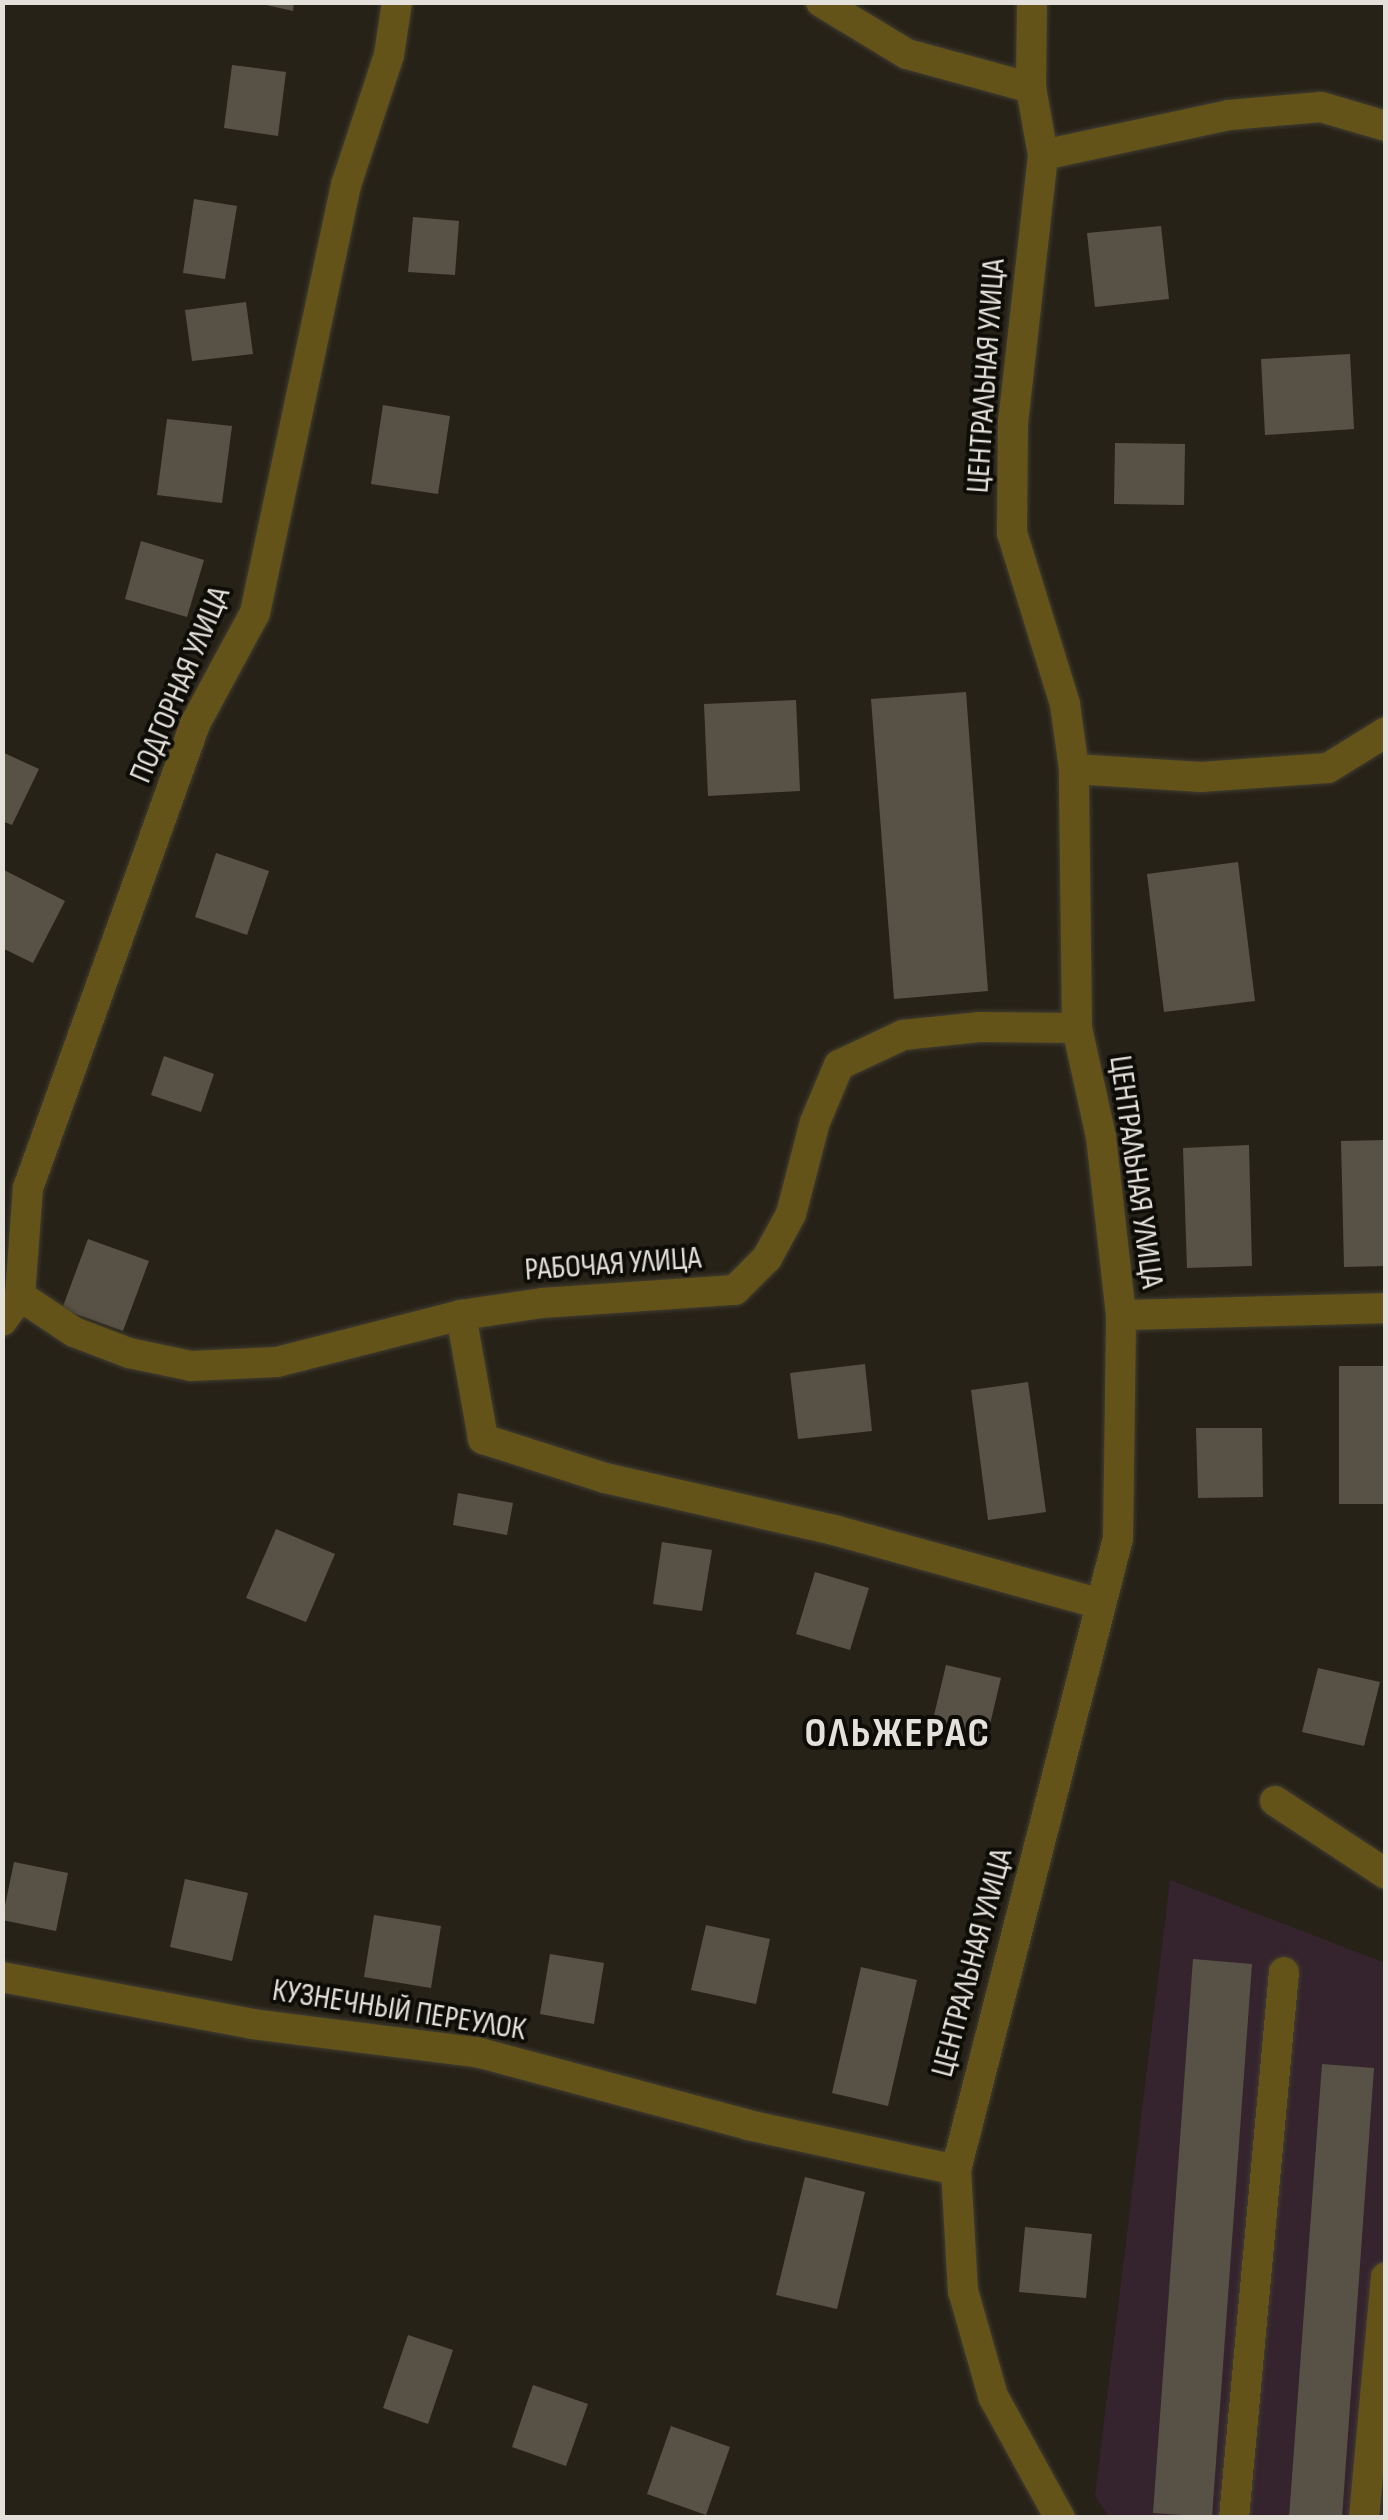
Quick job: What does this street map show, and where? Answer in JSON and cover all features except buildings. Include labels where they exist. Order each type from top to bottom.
[{"type":"street","name":"ПОДГОРНАЯ УЛИЦА","points":[[12,1308],[15,1185],[196,722],[254,613],[308,388],[346,186],[389,55],[397,2]]},
{"type":"street","points":[[821,2],[907,54],[1031,88]]},
{"type":"street","points":[[1035,4],[1031,88],[1043,155],[1229,116],[1321,107],[1386,126]]},
{"type":"street","name":"ЦЕНТРАЛЬНАЯ УЛИЦА","points":[[1043,155],[1013,423],[1012,533],[1066,704],[1074,770],[1077,1028],[1100,1137],[1120,1315],[1118,1538],[956,2170],[963,2291],[993,2396],[1060,2518]]},
{"type":"street","points":[[1074,770],[1201,777],[1328,768],[1386,732]]},
{"type":"street","name":"РАБОЧАЯ УЛИЦА","points":[[12,1308],[129,1353],[191,1366],[278,1362],[461,1316],[735,1290],[767,1258],[791,1214],[814,1122],[839,1065],[903,1035],[1077,1028]]},
{"type":"street","points":[[1120,1315],[1386,1308]]},
{"type":"street","points":[[461,1316],[469,1388],[483,1440],[605,1478],[834,1530],[1102,1604]]},
{"type":"street","points":[[1275,1800],[1386,1874]]},
{"type":"street","points":[[1234,2518],[1284,1972]]},
{"type":"street","name":"КУЗНЕЧНЫЙ ПЕРЕУЛОК","points":[[2,1977],[252,2024],[480,2053],[748,2124],[956,2170]]},
{"type":"street","points":[[1364,2518],[1386,2277]]},
{"type":"shaded area","points":[[1170,1880],[1385,1963],[1385,2517],[1109,2517],[1095,2496]]},
{"type":"district","name":"ОЛЬЖЕРАС","points":[[898,1734]]}]
